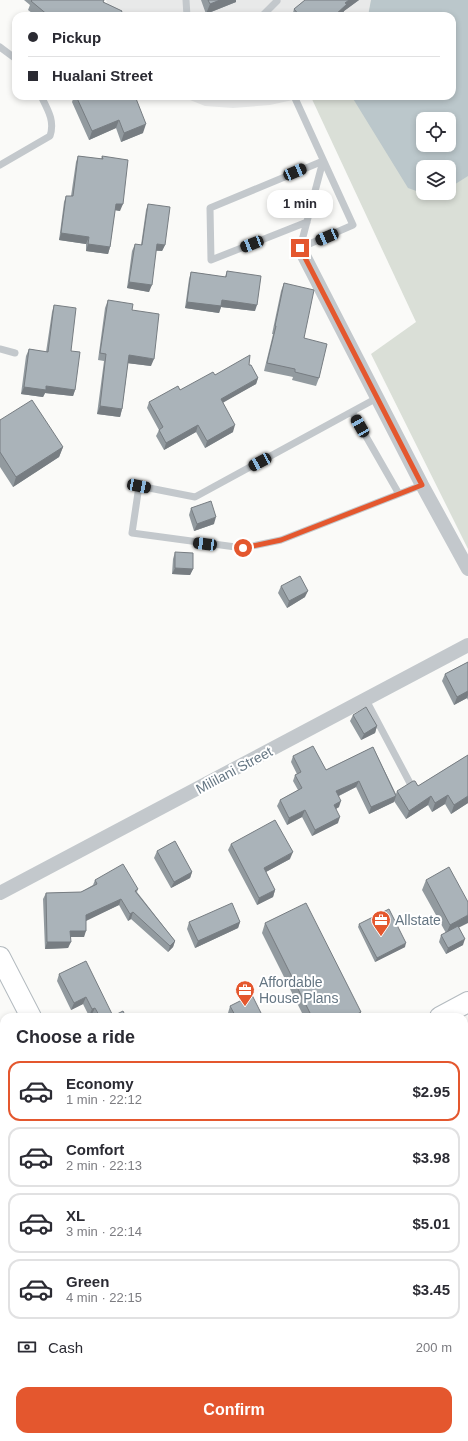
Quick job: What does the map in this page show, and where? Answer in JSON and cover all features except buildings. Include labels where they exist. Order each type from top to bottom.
[{"type":"street","points":[[300,248],[422,485],[468,569]]},
{"type":"street","name":"Mililani Street","points":[[0,894],[468,646]]},
{"type":"street","points":[[0,957],[29,1013]]},
{"type":"street","points":[[447,1013],[468,1002]]},
{"type":"lane","points":[[186,0],[187,12]]},
{"type":"lane","points":[[266,12],[277,1]]},
{"type":"lane","points":[[0,47],[12,56]]},
{"type":"lane","points":[[0,165],[50,136],[52,128],[50,116],[43,100]]},
{"type":"lane","points":[[296,100],[353,225],[300,248]]},
{"type":"lane","points":[[307,222],[211,260],[210,208],[324,161]]},
{"type":"lane","points":[[300,248],[324,161]]},
{"type":"lane","points":[[0,348],[15,353]]},
{"type":"lane","points":[[377,398],[195,497],[139,486],[132,533],[243,548],[281,540],[422,485]]},
{"type":"lane","points":[[352,412],[399,494]]},
{"type":"lane","points":[[366,700],[411,785]]},
{"type":"shaded area","points":[[106,0],[371,0],[369,12],[110,12]]},
{"type":"shaded area","points":[[371,0],[468,0],[468,549],[371,354],[416,322],[312,100],[456,100],[456,12],[369,12]]},
{"type":"shaded area","points":[[371,0],[468,0],[468,176],[456,184],[456,160],[416,160],[416,191],[408,188],[354,100],[456,100],[456,12],[369,12]]},
{"type":"shaded area","points":[[190,100],[293,100],[270,105],[233,108],[205,106]]},
{"type":"place","name":"Allstate","points":[[381,937]]},
{"type":"place","name":"Affordable House Plans","points":[[245,1007]]},
{"type":"route","points":[[243,548],[281,540],[422,485],[300,248]]}]
